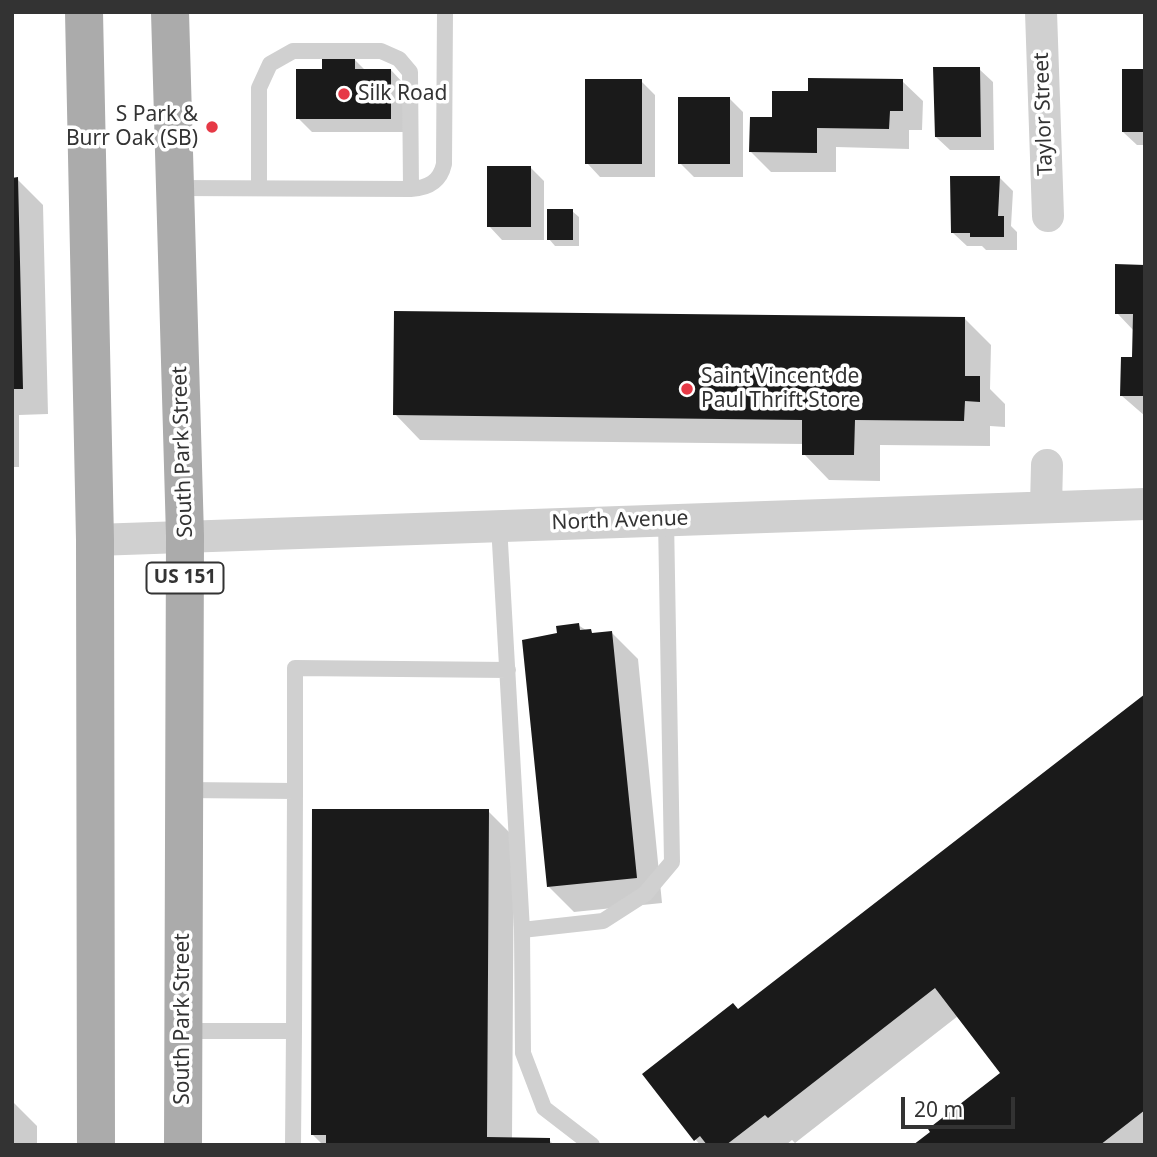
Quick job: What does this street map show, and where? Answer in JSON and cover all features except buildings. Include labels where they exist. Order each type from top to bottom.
[{"type":"main road","points":[[84,12],[95,540],[96,1145]]},
{"type":"main road","name":"South Park Street","points":[[170,12],[185,536],[183,1145]]},
{"type":"street","name":"Taylor Street","points":[[1041,12],[1048,216]]},
{"type":"street","points":[[1046,465],[1046,506]]},
{"type":"street","name":"North Avenue","points":[[95,540],[1046,506],[1145,505]]},
{"type":"lane","points":[[175,188],[428,187],[435,182],[444,164],[445,12]]},
{"type":"lane","points":[[259,188],[259,88],[270,64],[293,51],[381,51],[399,59],[410,72],[411,189]]},
{"type":"lane","points":[[522,930],[603,921],[645,894],[672,862],[666,519]]},
{"type":"lane","points":[[499,525],[522,930],[523,1052],[544,1108],[593,1145]]},
{"type":"lane","points":[[293,1145],[295,668],[508,670]]},
{"type":"lane","points":[[184,790],[295,791]]},
{"type":"lane","points":[[183,1031],[294,1031]]},
{"type":"place","name":"Silk Road","points":[[344,94]]},
{"type":"place","name":"S Park & Burr Oak (SB)","points":[[212,127]]},
{"type":"place","name":"Saint Vincent de Paul Thrift Store","points":[[687,389]]}]
